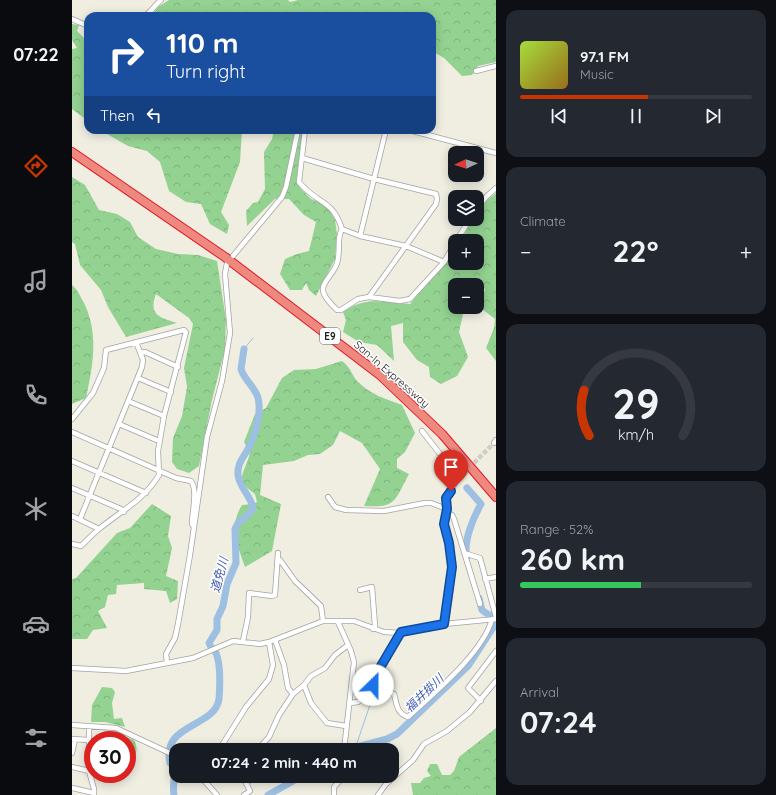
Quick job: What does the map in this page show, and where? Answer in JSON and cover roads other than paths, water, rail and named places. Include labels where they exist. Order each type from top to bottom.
[{"type":"highway","name":"San-In Expressway","points":[[72,152],[225,257],[398,390],[442,434],[496,497]]},
{"type":"street","points":[[149,12],[161,0]]},
{"type":"street","points":[[72,20],[84,24]]},
{"type":"street","points":[[476,70],[496,66]]},
{"type":"street","points":[[233,256],[282,197],[286,187],[297,134]]},
{"type":"street","points":[[305,134],[299,182],[312,195],[325,202],[335,212],[342,229],[360,236],[406,246],[444,262]]},
{"type":"street","points":[[360,236],[385,134]]},
{"type":"street","points":[[424,134],[496,153]]},
{"type":"street","points":[[302,158],[374,179],[436,194],[436,204],[369,297]]},
{"type":"street","points":[[484,200],[496,188]]},
{"type":"street","points":[[342,229],[339,234],[338,262],[334,272],[324,285],[324,294],[337,310],[341,310],[358,298],[369,297],[400,301],[410,299],[444,262],[448,255]]},
{"type":"street","points":[[167,662],[166,654],[175,638],[178,624],[208,437],[222,381],[230,333],[230,317],[225,274],[227,263]]},
{"type":"street","points":[[72,544],[81,546],[99,529],[124,512],[146,493],[159,475],[159,442],[164,416],[186,332],[184,330],[106,350],[104,368],[93,393],[73,417]]},
{"type":"street","points":[[80,519],[142,367],[143,360],[136,342]]},
{"type":"street","points":[[141,353],[144,352],[178,367]]},
{"type":"street","points":[[138,378],[171,392]]},
{"type":"street","points":[[128,401],[164,416]]},
{"type":"street","points":[[119,424],[159,442]]},
{"type":"street","points":[[422,431],[458,477]]},
{"type":"street","points":[[72,432],[176,478],[191,481],[194,484],[192,524],[194,527]]},
{"type":"street","points":[[72,461],[146,493]]},
{"type":"street","points":[[444,624],[452,567],[449,543],[444,524],[446,498],[458,477],[465,472]]},
{"type":"street","points":[[72,488],[121,509],[124,512]]},
{"type":"street","points":[[328,497],[335,507],[346,510],[384,511],[431,503],[452,515],[480,604]]},
{"type":"street","points":[[72,516],[99,529]]},
{"type":"street","points":[[243,641],[248,617],[249,593],[272,596],[275,594],[278,553]]},
{"type":"street","points":[[373,685],[394,694],[396,708],[408,717],[460,670],[481,640],[495,618],[480,558],[464,553]]},
{"type":"street","points":[[278,560],[280,560],[295,581],[321,606],[323,621]]},
{"type":"street","points":[[485,579],[496,577]]},
{"type":"street","points":[[360,590],[372,586],[375,626],[373,629]]},
{"type":"street","points":[[72,668],[126,671],[193,658],[229,642],[243,641],[260,644],[269,642],[323,621],[354,621],[373,629],[401,632],[444,624],[495,618]]},
{"type":"street","points":[[338,622],[354,662],[345,743]]},
{"type":"street","points":[[350,703],[358,702],[373,685],[381,666],[401,632]]},
{"type":"street","points":[[276,640],[284,665],[288,688],[293,694]]},
{"type":"street","points":[[223,743],[246,707],[268,679],[272,665],[269,642]]},
{"type":"street","points":[[264,743],[269,737],[279,715],[293,694],[304,685],[311,676],[325,668],[335,655],[348,645]]},
{"type":"street","points":[[481,701],[468,688],[496,651]]},
{"type":"street","points":[[378,795],[386,784],[412,760],[424,744],[447,731],[481,701],[496,681]]},
{"type":"street","points":[[304,685],[311,703],[327,723],[346,726]]},
{"type":"street","points":[[72,725],[116,728],[169,753]]},
{"type":"street","points":[[89,726],[89,731]]},
{"type":"street","points":[[72,753],[74,739],[84,740]]},
{"type":"street","points":[[72,767],[84,770]]},
{"type":"street","points":[[72,788],[94,794],[92,783]]},
{"type":"street","points":[[207,783],[217,795]]},
{"type":"street","points":[[244,795],[250,791],[246,783]]},
{"type":"street","points":[[334,795],[334,787],[338,783]]},
{"type":"waterway","points":[[244,349],[253,338]]},
{"type":"waterway","name":"道免川","points":[[174,795],[174,766],[170,763],[169,750],[173,740],[180,733],[208,716],[215,708],[219,699],[219,663],[216,653],[209,643],[217,630],[217,619],[223,606],[227,584],[236,563],[235,529],[238,523],[248,515],[253,508],[250,499],[240,484],[238,475],[239,464],[251,444],[259,410],[257,394],[241,369],[244,349]]},
{"type":"waterway","points":[[467,488],[481,504],[472,523],[466,544],[467,557]]},
{"type":"waterway","points":[[479,598],[482,610],[489,615],[496,615]]},
{"type":"waterway","name":"福井掛川","points":[[372,743],[387,739],[397,734],[468,666],[496,623]]},
{"type":"waterway","points":[[364,680],[369,689]]},
{"type":"waterway","points":[[357,743],[373,696],[370,691]]},
{"type":"waterway","name":"福井掛川","points":[[268,795],[289,783]]},
{"type":"tunnel","points":[[465,472],[494,443]]}]
